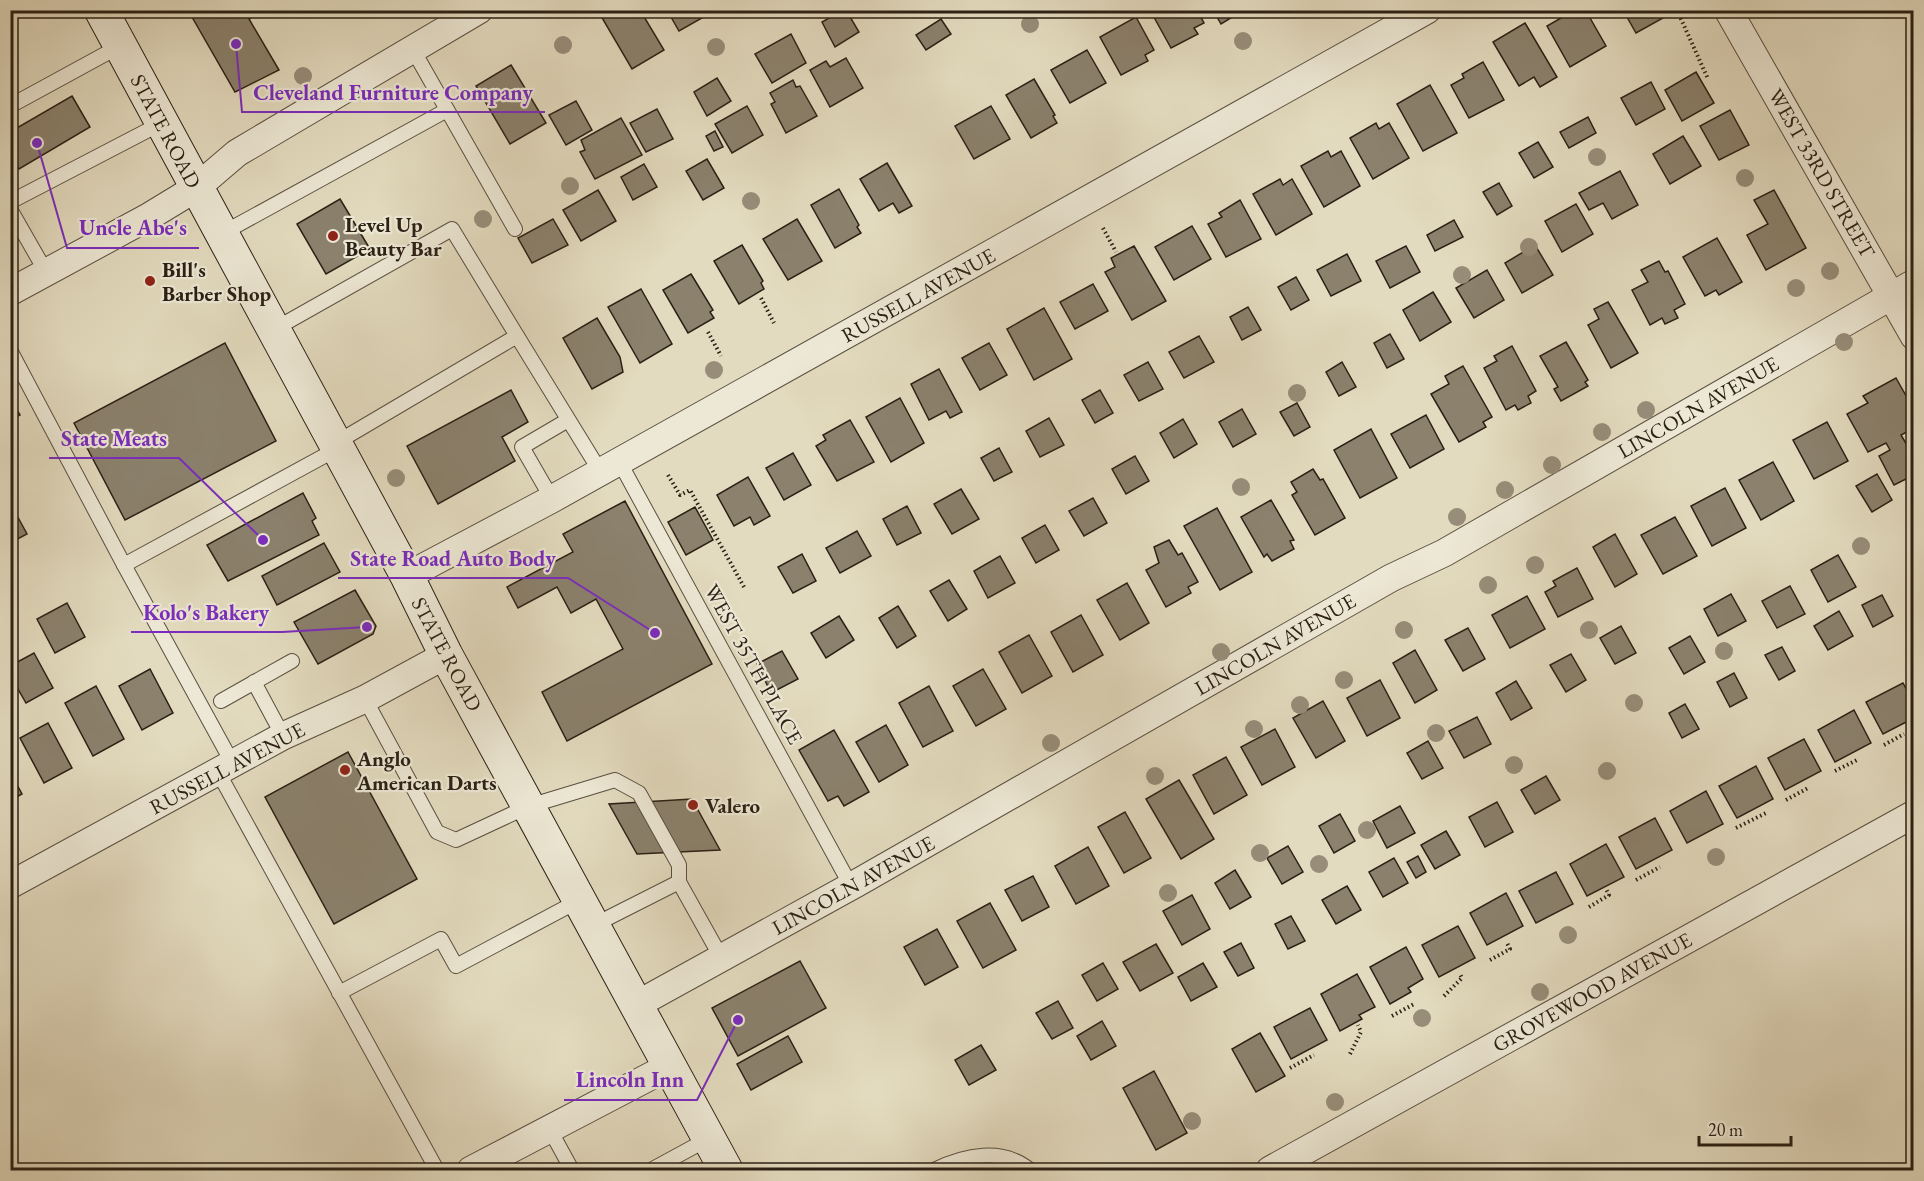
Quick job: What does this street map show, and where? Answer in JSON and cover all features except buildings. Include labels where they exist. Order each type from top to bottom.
[{"type":"main road","name":"STATE ROAD","points":[[101,10],[160,124],[406,576],[446,655],[726,1170]]},
{"type":"street","points":[[10,292],[150,216],[196,188],[237,153],[479,10]]},
{"type":"street","name":"RUSSELL AVENUE","points":[[406,576],[552,499],[1427,10]]},
{"type":"street","name":"WEST 33RD STREET","points":[[1728,10],[1903,289],[1914,336]]},
{"type":"street","name":"LINCOLN AVENUE","points":[[636,1005],[722,959],[1391,578],[1444,553],[1903,289]]},
{"type":"street","name":"RUSSELL AVENUE","points":[[10,885],[284,736],[365,699],[446,655]]},
{"type":"street","name":"GROVEWOOD AVENUE","points":[[1270,1170],[1914,814]]},
{"type":"street","points":[[471,1170],[502,1163],[549,1128],[668,1067]]},
{"type":"lane","points":[[10,106],[120,46]]},
{"type":"lane","points":[[412,48],[515,229]]},
{"type":"lane","points":[[221,234],[447,110]]},
{"type":"lane","points":[[10,202],[160,124]]},
{"type":"lane","points":[[10,209],[46,272]]},
{"type":"lane","name":"WEST 35TH PLACE","points":[[273,330],[452,230],[568,420],[610,466],[851,886]]},
{"type":"lane","points":[[124,565],[336,446],[517,336]]},
{"type":"lane","points":[[10,350],[124,565],[339,993],[436,1170]]},
{"type":"lane","points":[[552,499],[522,447],[568,420]]},
{"type":"lane","points":[[221,701],[292,661]]},
{"type":"lane","points":[[254,682],[284,736]]},
{"type":"lane","points":[[365,699],[437,832],[456,840],[529,806],[615,780],[639,793],[679,866],[679,882],[722,959]]},
{"type":"lane","points":[[339,993],[441,939],[456,966],[587,912],[679,882]]},
{"type":"lane","points":[[549,1128],[569,1167],[553,1170]]},
{"type":"lane","points":[[651,1170],[708,1138]]},
{"type":"lane","points":[[934,1170],[988,1154],[1018,1161],[1030,1170]]},
{"type":"path","points":[[1677,10],[1708,80]]},
{"type":"path","points":[[1103,228],[1116,252]]},
{"type":"path","points":[[761,298],[774,323]]},
{"type":"path","points":[[708,332],[721,356]]},
{"type":"path","points":[[668,475],[680,495],[690,490],[744,586]]},
{"type":"path","points":[[1884,745],[1904,734]]},
{"type":"path","points":[[1835,771],[1857,760]]},
{"type":"path","points":[[1786,800],[1808,788]]},
{"type":"path","points":[[1736,828],[1766,813]]},
{"type":"path","points":[[1635,880],[1660,867]]},
{"type":"path","points":[[1589,907],[1610,895],[1606,889]]},
{"type":"path","points":[[1490,960],[1510,949],[1507,944]]},
{"type":"path","points":[[1444,996],[1462,978],[1460,974]]},
{"type":"path","points":[[1392,1016],[1414,1004]]},
{"type":"path","points":[[1350,1054],[1361,1032],[1358,1024]]},
{"type":"path","points":[[1290,1068],[1314,1055]]},
{"type":"place","name":"Cleveland Furniture Company","points":[[236,44]]},
{"type":"place","name":"Uncle Abe's","points":[[37,143]]},
{"type":"place","name":"Level Up Beauty Bar","points":[[333,236]]},
{"type":"place","name":"Bill's Barber Shop","points":[[150,281]]},
{"type":"place","name":"State Meats","points":[[263,540]]},
{"type":"place","name":"Kolo's Bakery","points":[[367,627]]},
{"type":"place","name":"State Road Auto Body","points":[[655,633]]},
{"type":"place","name":"Anglo American Darts","points":[[345,770]]},
{"type":"place","name":"Valero","points":[[693,805]]},
{"type":"place","name":"Lincoln Inn","points":[[738,1020]]}]
